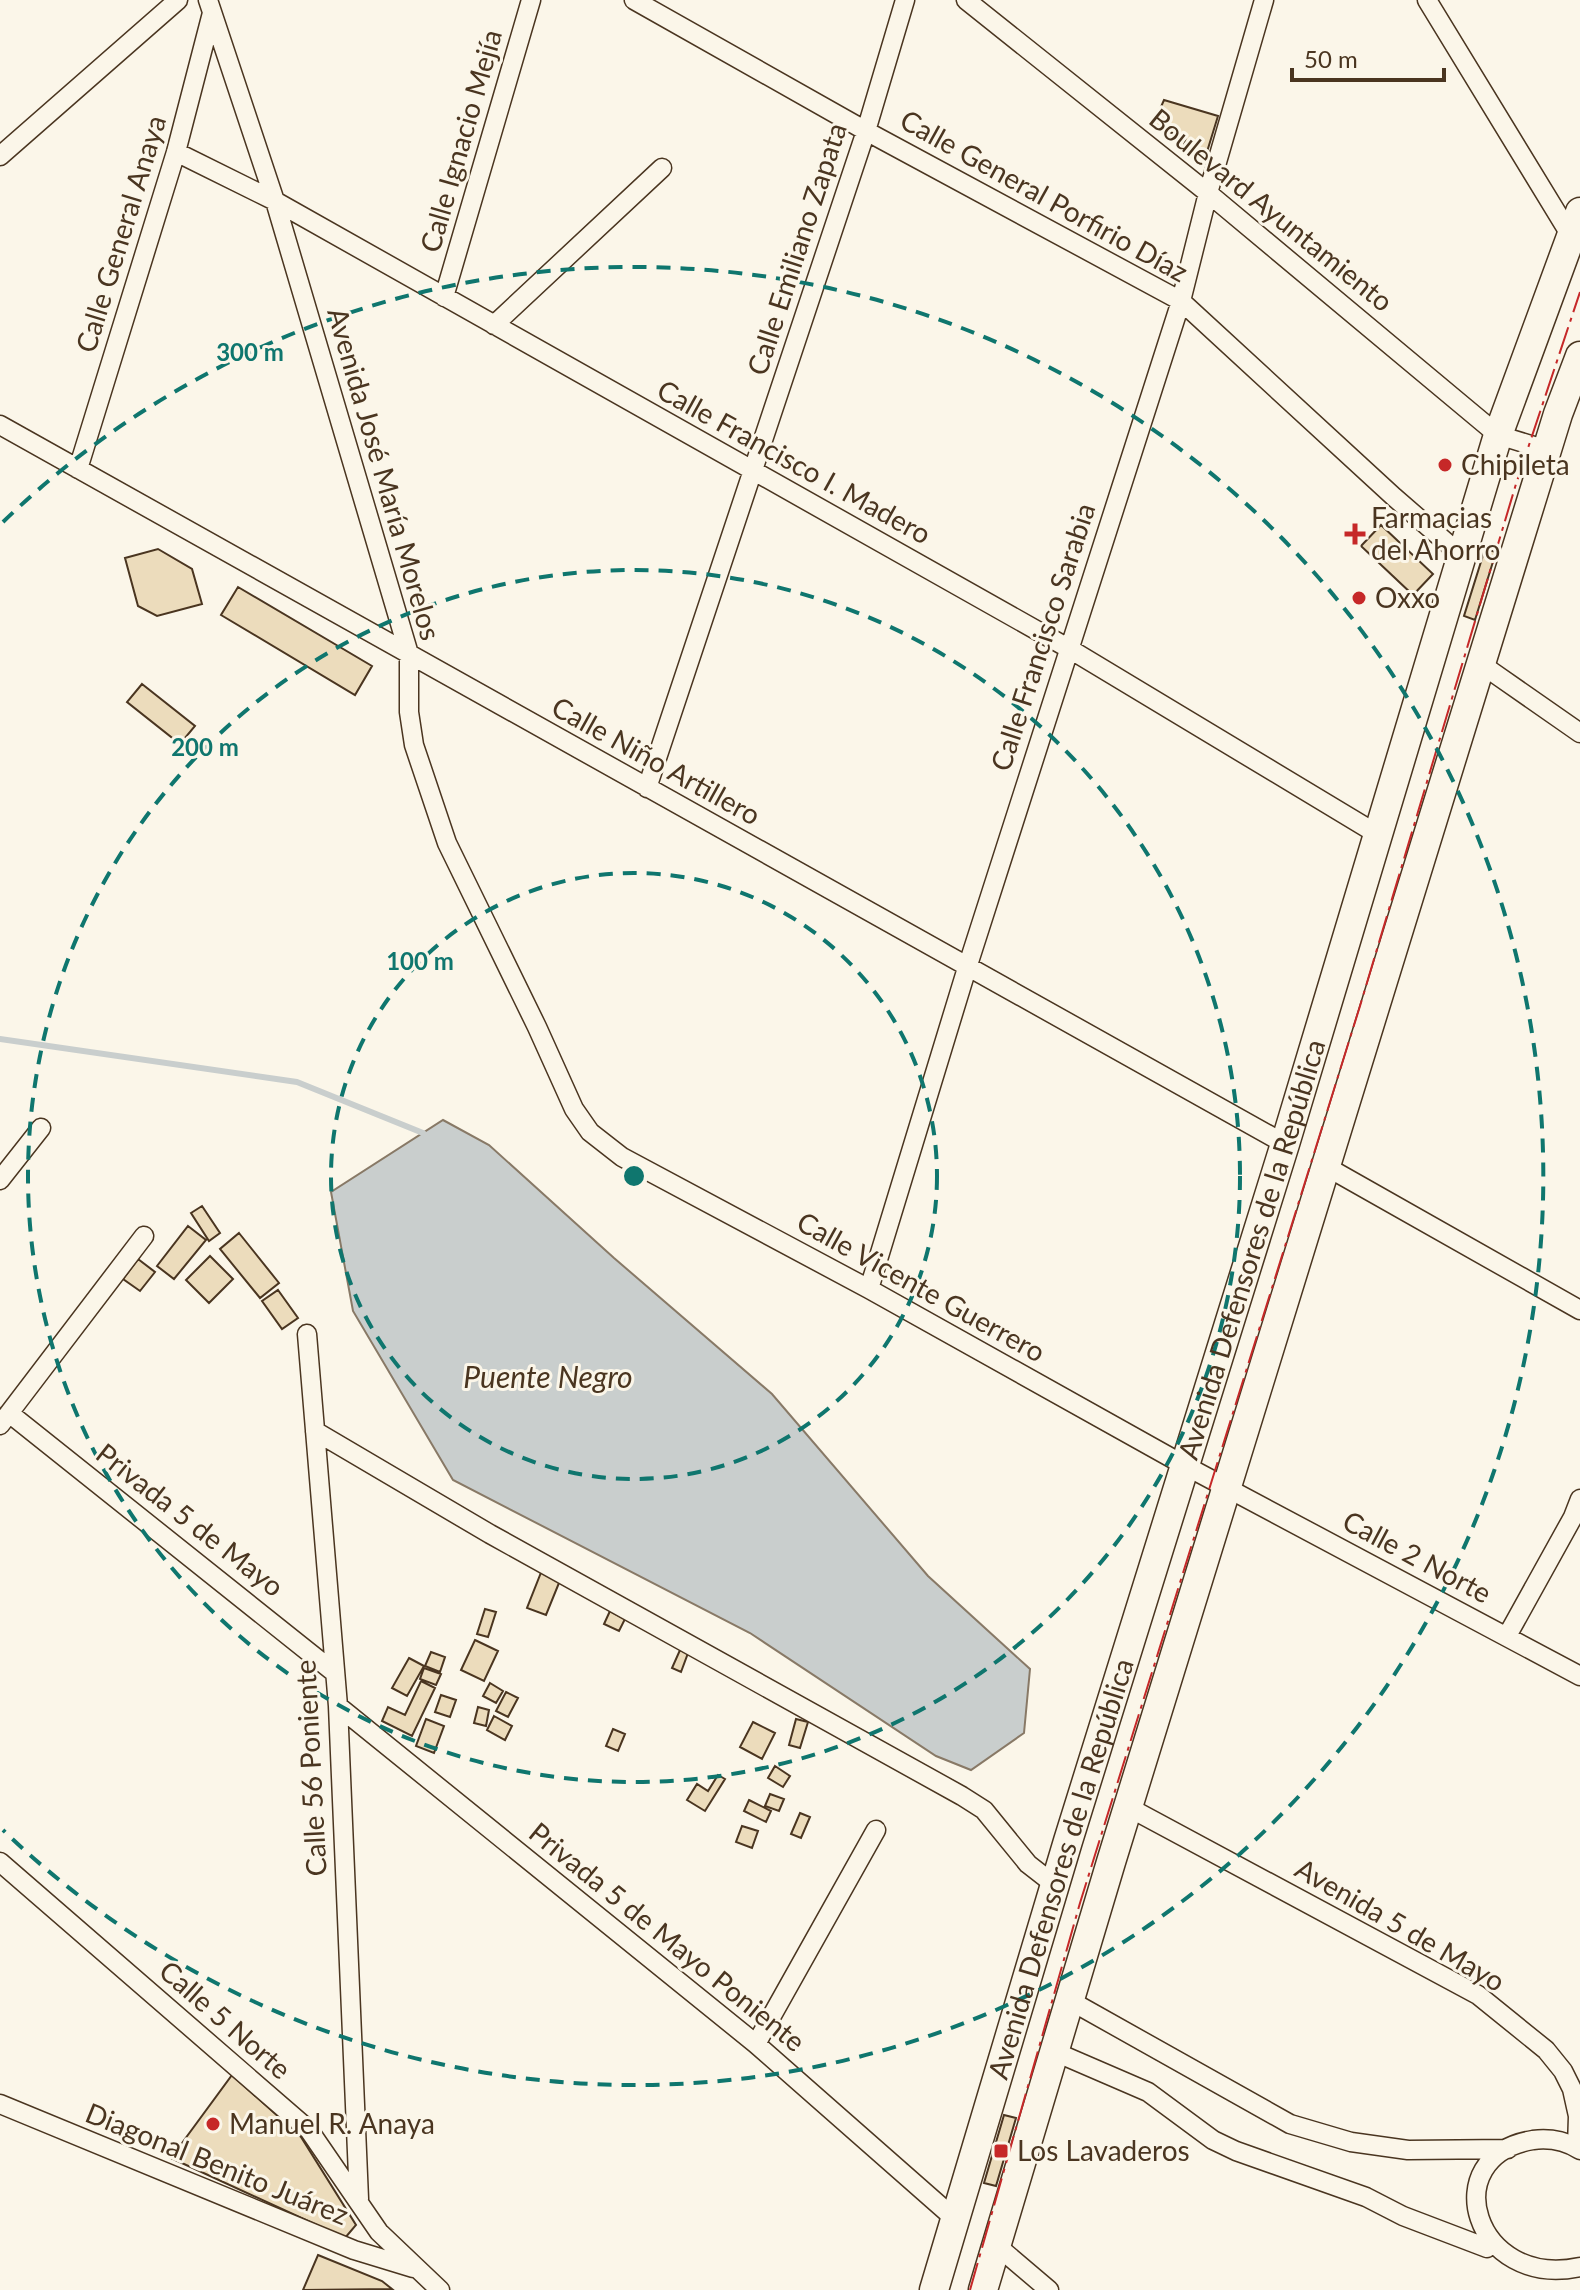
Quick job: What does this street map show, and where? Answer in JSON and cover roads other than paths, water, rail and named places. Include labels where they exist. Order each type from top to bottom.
[{"type":"main road","name":"Avenida Defensores de la República","points":[[934,2290],[1055,1885],[1285,1144],[1498,435],[1575,224]]},
{"type":"main road","name":"Avenida Defensores de la República","points":[[983,2290],[1128,1807],[1547,450],[1580,356]]},
{"type":"street","points":[[0,156],[178,0]]},
{"type":"street","name":"Calle Ignacio Mejía","points":[[444,297],[531,0]]},
{"type":"street","name":"Calle General Porfirio Díaz","points":[[634,0],[866,131],[1181,301],[1462,556]]},
{"type":"street","name":"Calle Emiliano Zapata","points":[[647,788],[866,131],[905,0]]},
{"type":"street","name":"Boulevard Ayuntamiento","points":[[966,0],[1208,193],[1498,435],[1547,450]]},
{"type":"street","name":"Calle Francisco Sarabia","points":[[869,1289],[1068,648],[1181,301],[1208,193],[1264,0]]},
{"type":"street","points":[[1427,0],[1575,224]]},
{"type":"street","name":"Calle General Anaya","points":[[78,469],[176,152],[210,6]]},
{"type":"street","name":"Avenida José María Morelos","points":[[210,6],[275,201],[409,654],[409,712],[414,745],[447,843],[574,1109],[590,1132]]},
{"type":"street","name":"Calle Francisco I. Madero","points":[[176,152],[275,201],[1068,648],[1377,834]]},
{"type":"street","points":[[494,325],[662,168]]},
{"type":"street","name":"Calle Niño Artillero","points":[[0,425],[1285,1144]]},
{"type":"street","points":[[1481,664],[1580,733]]},
{"type":"street","points":[[0,1180],[41,1128]]},
{"type":"street","name":"Calle Vicente Guerrero","points":[[590,1132],[622,1157],[869,1289],[1227,1488]]},
{"type":"street","points":[[1327,1167],[1580,1310]]},
{"type":"street","points":[[5,1419],[144,1236]]},
{"type":"street","name":"Calle 56 Poniente","points":[[307,1334],[338,1706],[359,2199]]},
{"type":"street","name":"Privada 5 de Mayo","points":[[5,1419],[335,1673]]},
{"type":"street","points":[[315,1431],[504,1542],[962,1796],[984,1810],[1028,1864],[1055,1885]]},
{"type":"street","name":"Calle 2 Norte","points":[[1227,1488],[1580,1676]]},
{"type":"street","points":[[1507,1636],[1580,1499]]},
{"type":"street","name":"Privada 5 de Mayo Poniente","points":[[338,1706],[756,2044],[955,2219]]},
{"type":"street","name":"Avenida 5 de Mayo","points":[[1128,1807],[1478,1995],[1546,2050],[1563,2071],[1572,2089],[1578,2116],[1578,2149]]},
{"type":"street","points":[[756,2044],[876,1830]]},
{"type":"street","name":"Calle 5 Norte","points":[[0,1862],[309,2130],[379,2232],[416,2278],[440,2290]]},
{"type":"street","points":[[1069,2000],[1290,2124],[1351,2142],[1408,2150],[1508,2149]]},
{"type":"street","points":[[1053,2051],[1148,2092],[1213,2140],[1236,2151],[1366,2197],[1403,2216],[1487,2248]]},
{"type":"street","name":"Diagonal Benito Juárez","points":[[0,2104],[416,2278]]},
{"type":"street","points":[[1578,2149],[1560,2141],[1542,2139],[1524,2141],[1508,2149],[1491,2164],[1479,2183],[1475,2206],[1478,2228],[1487,2248],[1498,2260],[1529,2279],[1564,2274],[1580,2267]]},
{"type":"street","points":[[996,2245],[1049,2290]]},
{"type":"water","name":"Puente Negro","points":[[443,1120],[489,1145],[772,1394],[928,1576],[1030,1669],[1024,1733],[971,1770],[936,1756],[750,1633],[453,1480],[353,1311],[331,1192]]},
{"type":"waterway","points":[[0,1039],[297,1082],[423,1133],[428,1139]]},
{"type":"place","name":"Chipileta","points":[[1445,465]]},
{"type":"place","name":"Farmacias del Ahorro","points":[[1355,534]]},
{"type":"place","name":"Oxxo","points":[[1359,598]]},
{"type":"place","name":"Manuel R. Anaya","points":[[213,2124]]},
{"type":"place","name":"Los Lavaderos","points":[[1001,2151]]}]
